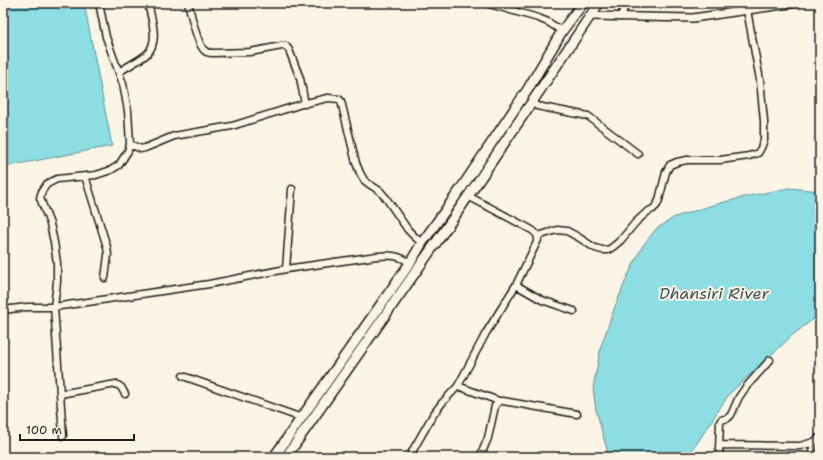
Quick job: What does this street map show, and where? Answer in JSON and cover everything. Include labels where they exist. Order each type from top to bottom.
[{"type":"main road","points":[[274,457],[460,190],[528,89],[562,31],[583,3]]},
{"type":"main road","points":[[286,457],[468,196],[599,3]]},
{"type":"street","points":[[63,436],[54,307],[57,270],[54,242],[50,224],[40,198],[42,191],[47,184],[57,178],[96,175],[111,170],[119,165],[128,151],[130,144],[128,111],[123,84],[106,37],[99,3]]},
{"type":"street","points":[[119,72],[147,54],[152,47],[154,42],[154,31],[148,3]]},
{"type":"street","points":[[188,3],[198,39],[206,51],[212,53],[250,52],[286,46],[300,78],[305,104]]},
{"type":"street","points":[[486,3],[538,18],[548,22],[562,31]]},
{"type":"street","points":[[620,17],[627,3]]},
{"type":"street","points":[[590,16],[693,18],[793,3]]},
{"type":"street","points":[[538,236],[557,230],[566,231],[594,248],[608,250],[621,240],[635,223],[657,205],[666,172],[670,165],[687,160],[720,160],[749,156],[758,153],[764,140],[764,121],[760,80],[747,10]]},
{"type":"street","points":[[130,144],[141,149],[174,136],[232,126],[328,98],[339,99],[341,101],[356,163],[362,176],[369,184],[380,190],[408,230],[422,243]]},
{"type":"street","points":[[532,102],[542,107],[588,116],[638,154]]},
{"type":"street","points":[[85,176],[107,247],[108,255],[105,278]]},
{"type":"street","points":[[286,269],[292,189]]},
{"type":"street","points":[[468,196],[532,230],[538,236]]},
{"type":"street","points":[[409,457],[433,415],[458,386],[486,333],[516,285],[536,244],[538,236]]},
{"type":"street","points":[[3,310],[27,307],[54,307],[209,284],[286,269],[377,256],[392,255],[410,263]]},
{"type":"street","points":[[516,285],[542,300],[574,311]]},
{"type":"street","points":[[720,457],[719,445],[721,420],[731,416],[739,397],[770,360]]},
{"type":"street","points":[[183,376],[302,418]]},
{"type":"street","points":[[60,394],[116,384],[121,387],[125,394]]},
{"type":"street","points":[[458,386],[499,401],[577,414]]},
{"type":"street","points":[[480,457],[488,438],[495,406],[499,401]]},
{"type":"street","points":[[719,445],[800,446],[814,442],[820,437]]},
{"type":"street","points":[[812,457],[814,442]]},
{"type":"water","points":[[3,3],[84,3],[112,146],[3,167]]},
{"type":"water","name":"Dhansiri River","points":[[789,188],[820,191],[820,314],[795,333],[729,394],[688,457],[609,457],[596,410],[593,388],[601,346],[628,275],[643,245],[656,229],[675,217],[713,205]]}]
